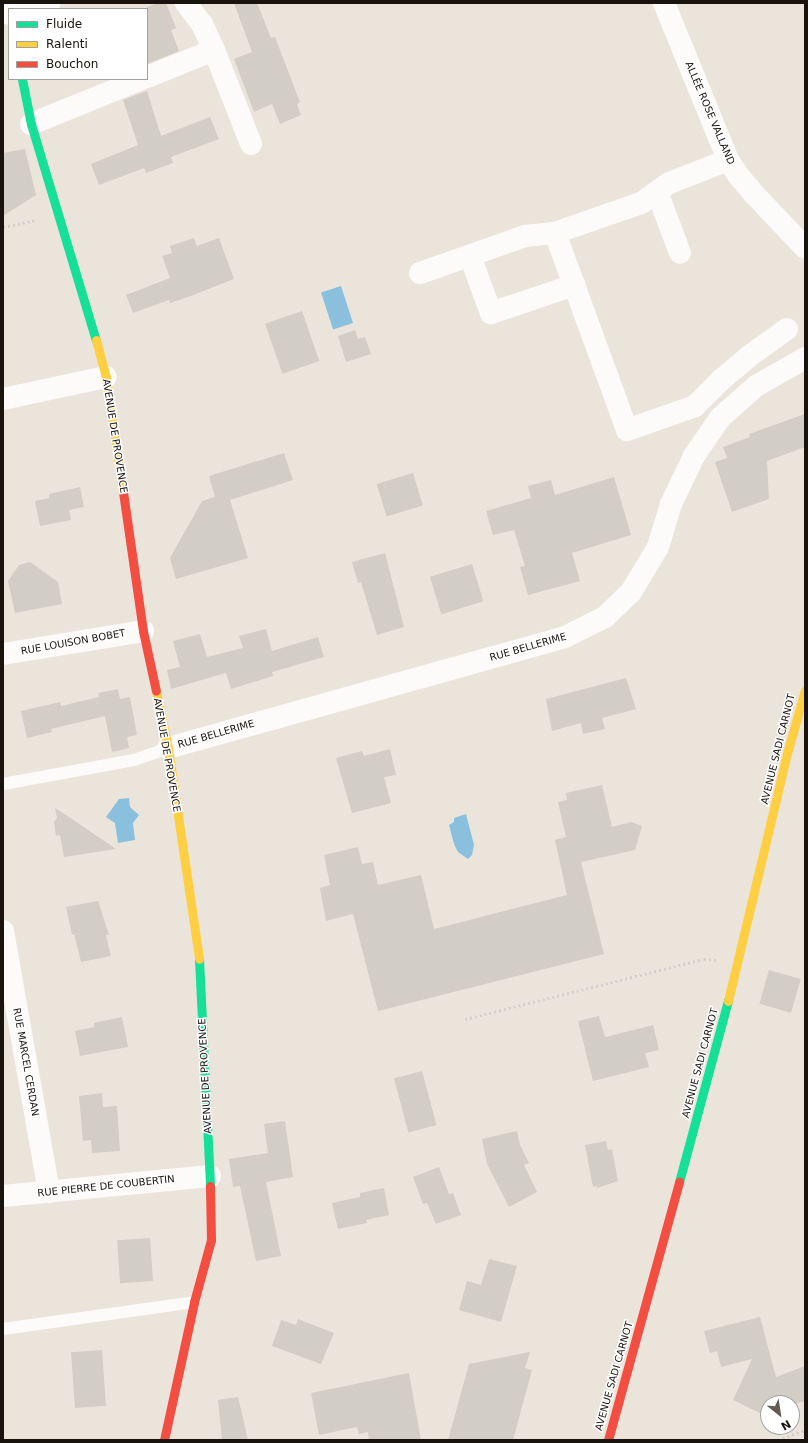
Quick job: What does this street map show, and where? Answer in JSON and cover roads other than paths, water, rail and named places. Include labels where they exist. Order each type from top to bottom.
[{"type":"street","points":[[28,8],[49,3]]},
{"type":"street","points":[[186,3],[202,24],[214,50],[251,144]]},
{"type":"street","name":"ALLÉE ROSE VALLAND","points":[[664,3],[728,160],[754,194],[805,248]]},
{"type":"street","points":[[148,77],[214,50]]},
{"type":"street","name":"AVENUE DE PROVENCE","points":[[22,80],[31,124],[97,342],[106,377],[143,631],[168,748],[198,947],[210,1176],[211,1240],[194,1302],[164,1440]]},
{"type":"street","points":[[31,124],[140,80]]},
{"type":"street","points":[[420,273],[525,236],[555,233],[641,203],[669,183],[728,160]]},
{"type":"street","points":[[657,192],[680,253]]},
{"type":"street","points":[[555,233],[627,430],[695,406],[721,380],[748,357],[787,329]]},
{"type":"street","points":[[470,256],[491,313],[574,285]]},
{"type":"street","name":"RUE BELLERIME","points":[[168,748],[565,637],[605,618],[631,592],[658,546],[671,504],[694,456],[720,418],[756,386],[795,368],[805,358]]},
{"type":"street","points":[[3,399],[106,377]]},
{"type":"street","name":"RUE LOUISON BOBET","points":[[3,654],[143,631]]},
{"type":"street","name":"AVENUE SADI CARNOT","points":[[608,1440],[739,962],[788,750],[805,690]]},
{"type":"street","name":"RUE MARCEL CERDAN","points":[[3,931],[49,1192]]},
{"type":"street","name":"RUE PIERRE DE COUBERTIN","points":[[3,1196],[210,1176]]},
{"type":"lane","points":[[3,784],[134,760],[168,748]]},
{"type":"lane","points":[[3,1329],[194,1302]]},
{"type":"water","points":[[341,286],[353,323],[333,330],[321,292]]},
{"type":"water","points":[[129,798],[130,807],[139,815],[133,823],[135,840],[118,843],[115,823],[106,817],[119,799]]},
{"type":"water","points":[[466,814],[474,845],[472,855],[468,859],[458,852],[454,844],[449,825],[454,822],[454,818]]}]
